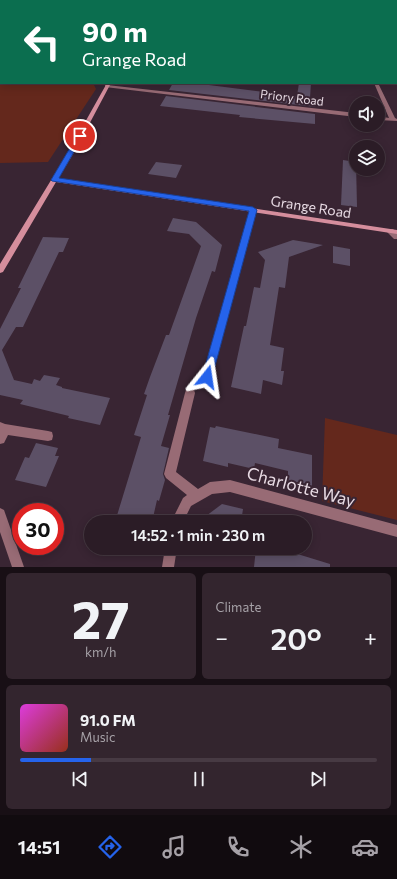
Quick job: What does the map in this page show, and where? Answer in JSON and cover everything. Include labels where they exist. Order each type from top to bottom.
[{"type":"street","points":[[377,84],[395,120]]},
{"type":"street","points":[[0,270],[55,180],[108,85]]},
{"type":"street","name":"Priory Road","points":[[108,85],[349,115]]},
{"type":"street","points":[[385,119],[395,120]]},
{"type":"street","name":"Grange Road","points":[[55,180],[394,232]]},
{"type":"street","points":[[207,377],[253,210]]},
{"type":"street","points":[[394,232],[397,237]]},
{"type":"street","points":[[190,393],[170,474],[197,496]]},
{"type":"street","points":[[0,439],[3,428],[48,436]]},
{"type":"street","name":"Charlotte Way","points":[[180,515],[187,502],[210,488],[230,486],[397,531]]},
{"type":"street","points":[[0,514],[18,567]]},
{"type":"street","points":[[168,567],[170,555]]},
{"type":"shaded area","points":[[0,84],[94,84],[96,89],[48,162],[0,163]]},
{"type":"shaded area","points":[[325,418],[397,435],[397,520],[322,501]]},
{"type":"building","points":[[172,84],[201,84],[297,96],[299,84],[311,84],[310,98],[316,99],[316,107],[169,90]]},
{"type":"building","points":[[166,96],[315,114],[315,124],[239,117],[240,115],[160,106]]},
{"type":"building","points":[[343,160],[349,161],[349,176],[356,176],[357,207],[341,205]]},
{"type":"building","points":[[156,162],[182,165],[176,178],[148,174]]},
{"type":"building","points":[[173,218],[196,222],[222,245],[215,272],[212,271],[196,318],[168,415],[170,415],[161,446],[169,448],[163,474],[165,480],[159,501],[157,500],[154,515],[117,515],[141,437],[134,435],[147,395],[144,394],[166,335],[169,335],[201,246],[189,234],[167,231]]},
{"type":"building","points":[[43,237],[69,238],[63,252],[59,252],[23,327],[16,327],[2,350],[14,380],[32,384],[34,379],[40,381],[44,375],[60,378],[56,385],[62,388],[110,398],[100,425],[68,418],[69,416],[20,404],[23,400],[0,395],[0,329],[21,288],[18,288]]},
{"type":"building","points":[[293,240],[323,245],[289,257],[285,288],[279,287],[270,345],[284,348],[281,371],[284,371],[282,385],[263,380],[261,394],[231,387],[254,287],[260,288],[265,260],[258,252]]},
{"type":"building","points":[[333,246],[350,249],[350,266],[333,263]]},
{"type":"building","points":[[216,426],[279,439],[278,448],[312,455],[312,490],[288,485],[288,471],[255,463],[254,469],[228,463],[228,467],[203,461],[210,427],[215,428]]},
{"type":"building","points":[[36,443],[58,448],[55,456],[59,456],[46,487],[15,480],[25,457],[29,458]]},
{"type":"building","points":[[222,504],[243,509],[242,515],[207,515]]},
{"type":"building","points":[[255,555],[301,555],[330,564],[330,567],[254,567]]},
{"type":"route","points":[[80,136],[55,180],[99,185],[253,210],[207,377]]}]
